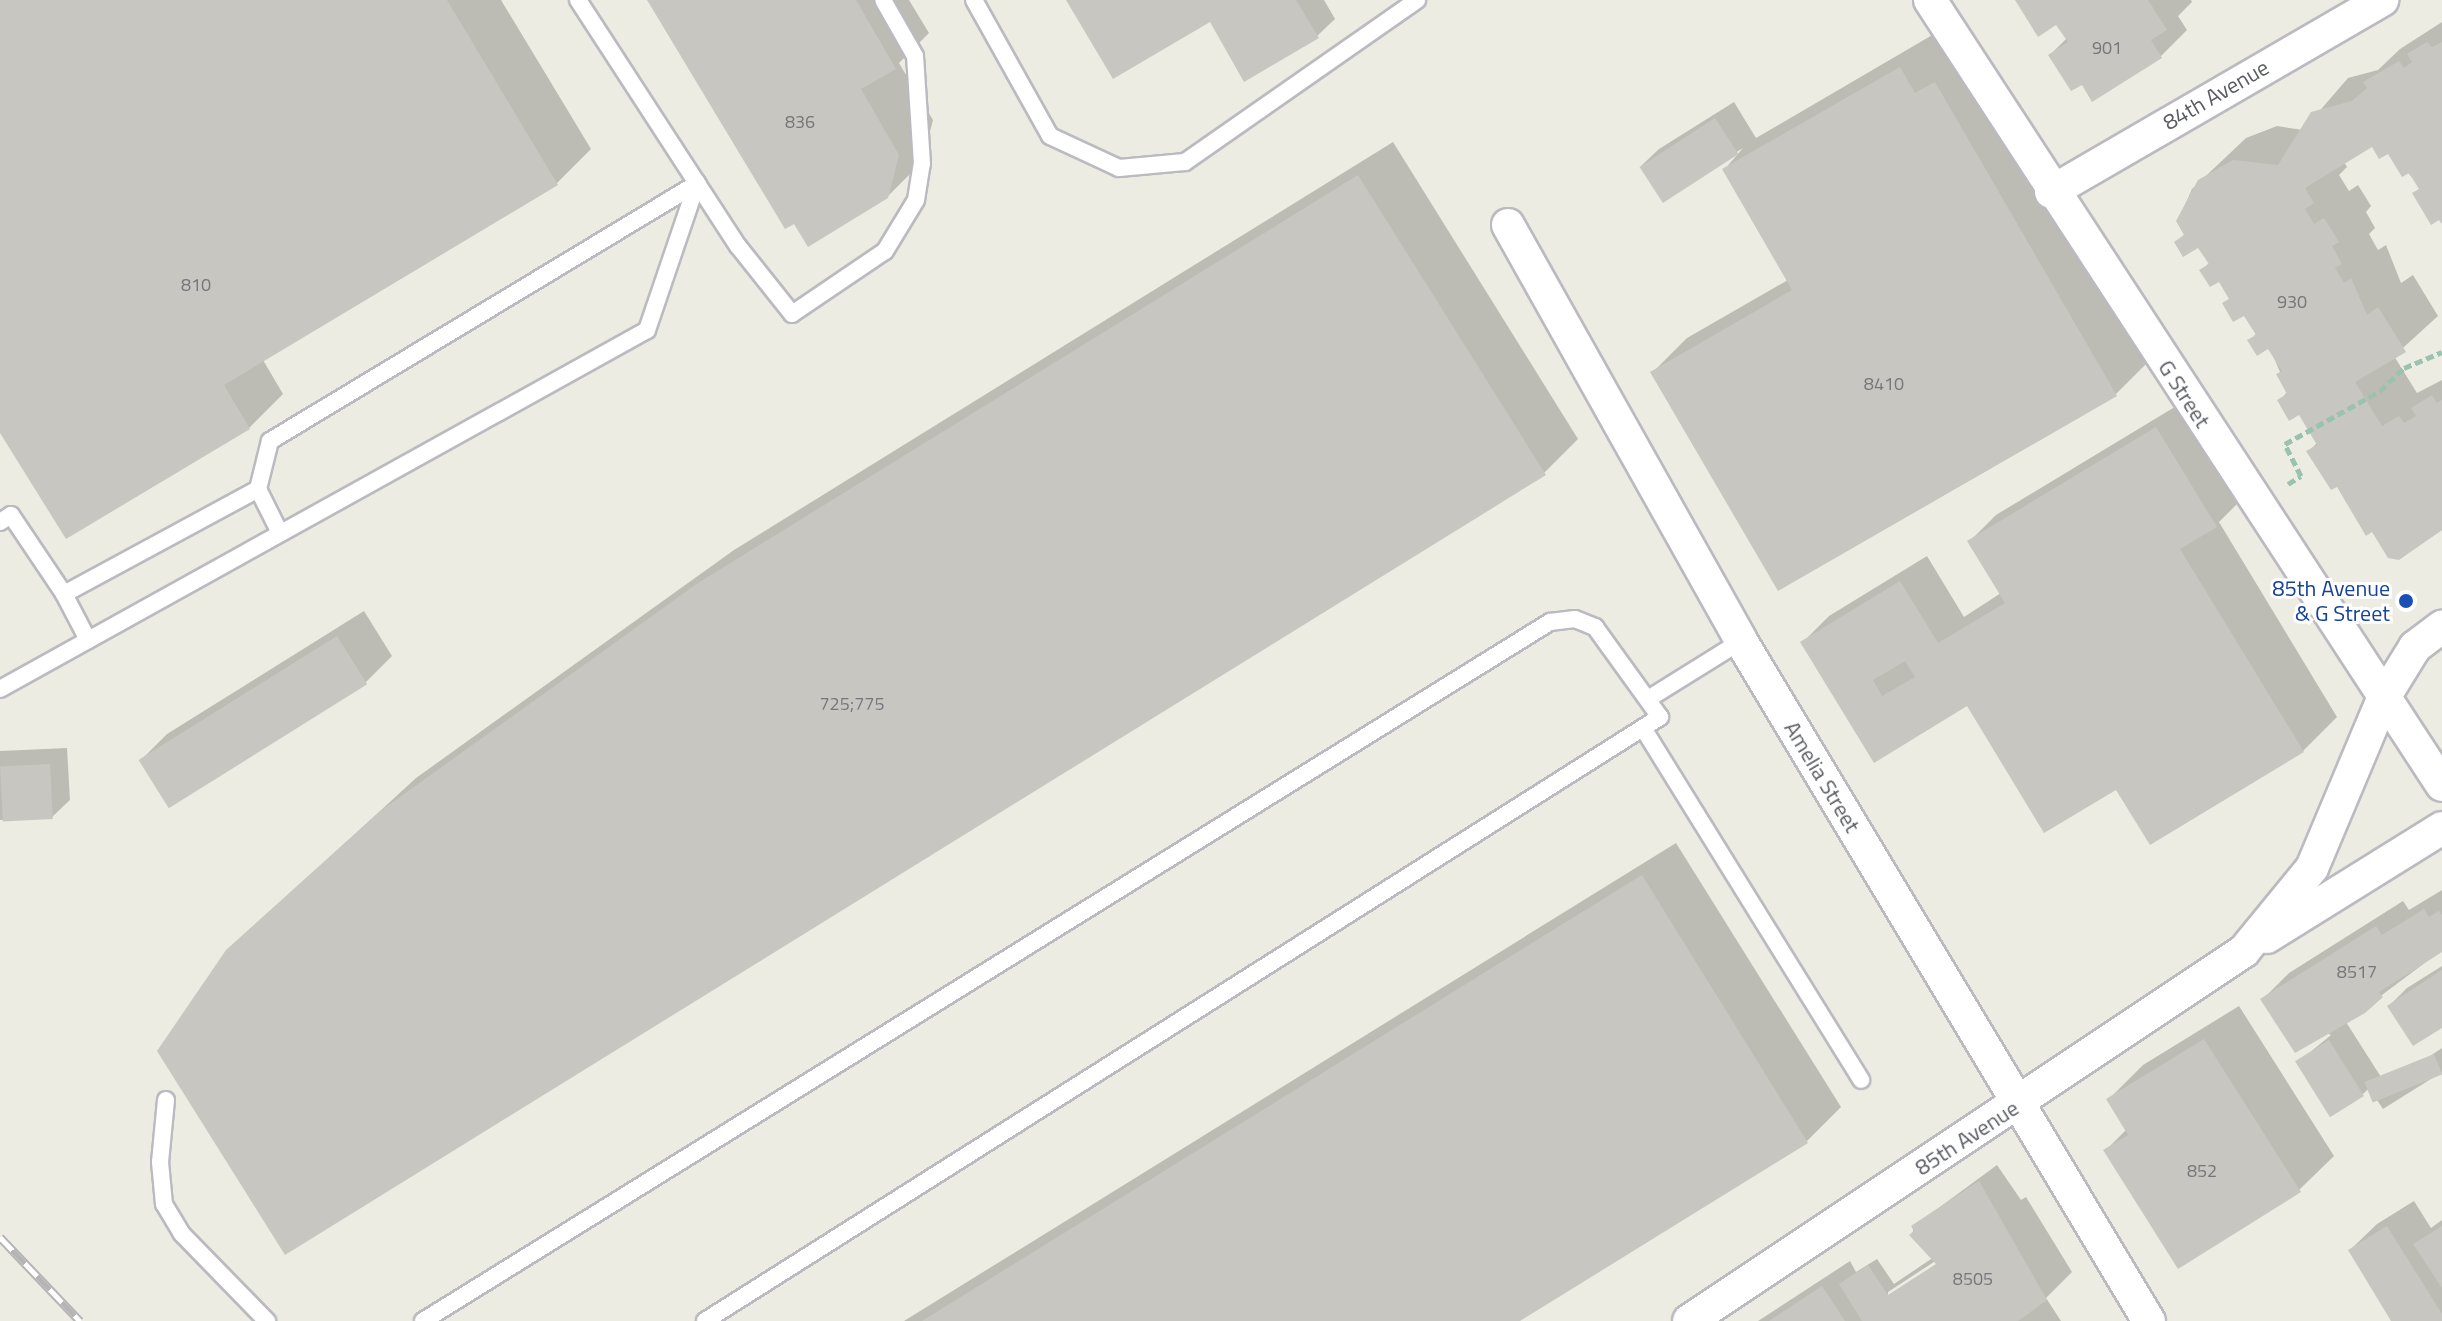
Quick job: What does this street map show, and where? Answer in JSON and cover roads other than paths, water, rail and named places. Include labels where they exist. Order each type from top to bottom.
[{"type":"street","name":"G Street","points":[[1930,0],[2051,192],[2442,785]]},
{"type":"street","name":"84th Avenue","points":[[2051,192],[2382,0]]},
{"type":"street","name":"Amelia Street","points":[[1508,225],[1741,641],[2149,1321]]},
{"type":"street","name":"85th Avenue","points":[[2244,951],[2312,868],[2383,699],[2415,647],[2442,627]]},
{"type":"street","name":"85th Avenue","points":[[1689,1321],[2018,1105],[2244,951],[2442,828]]},
{"type":"lane","points":[[578,0],[697,183],[792,314],[885,251],[916,200],[922,164],[915,56],[883,0]]},
{"type":"lane","points":[[974,0],[1050,136],[1119,168],[1185,162],[1417,0]]},
{"type":"lane","points":[[280,533],[258,489],[270,441],[697,183]]},
{"type":"lane","points":[[0,689],[647,330],[697,183]]},
{"type":"lane","points":[[64,594],[258,489]]},
{"type":"lane","points":[[0,522],[11,515],[64,594],[88,640]]},
{"type":"lane","points":[[423,1321],[1550,622],[1575,619],[1595,627],[1660,717],[705,1321]]},
{"type":"lane","points":[[1648,699],[1741,641]]},
{"type":"lane","points":[[1643,728],[1861,1080]]},
{"type":"lane","points":[[166,1100],[160,1162],[164,1204],[182,1234],[267,1321]]},
{"type":"railway","points":[[0,1237],[80,1321]]},
{"type":"place","name":"85th Avenue & G Street","points":[[2406,601]]}]
